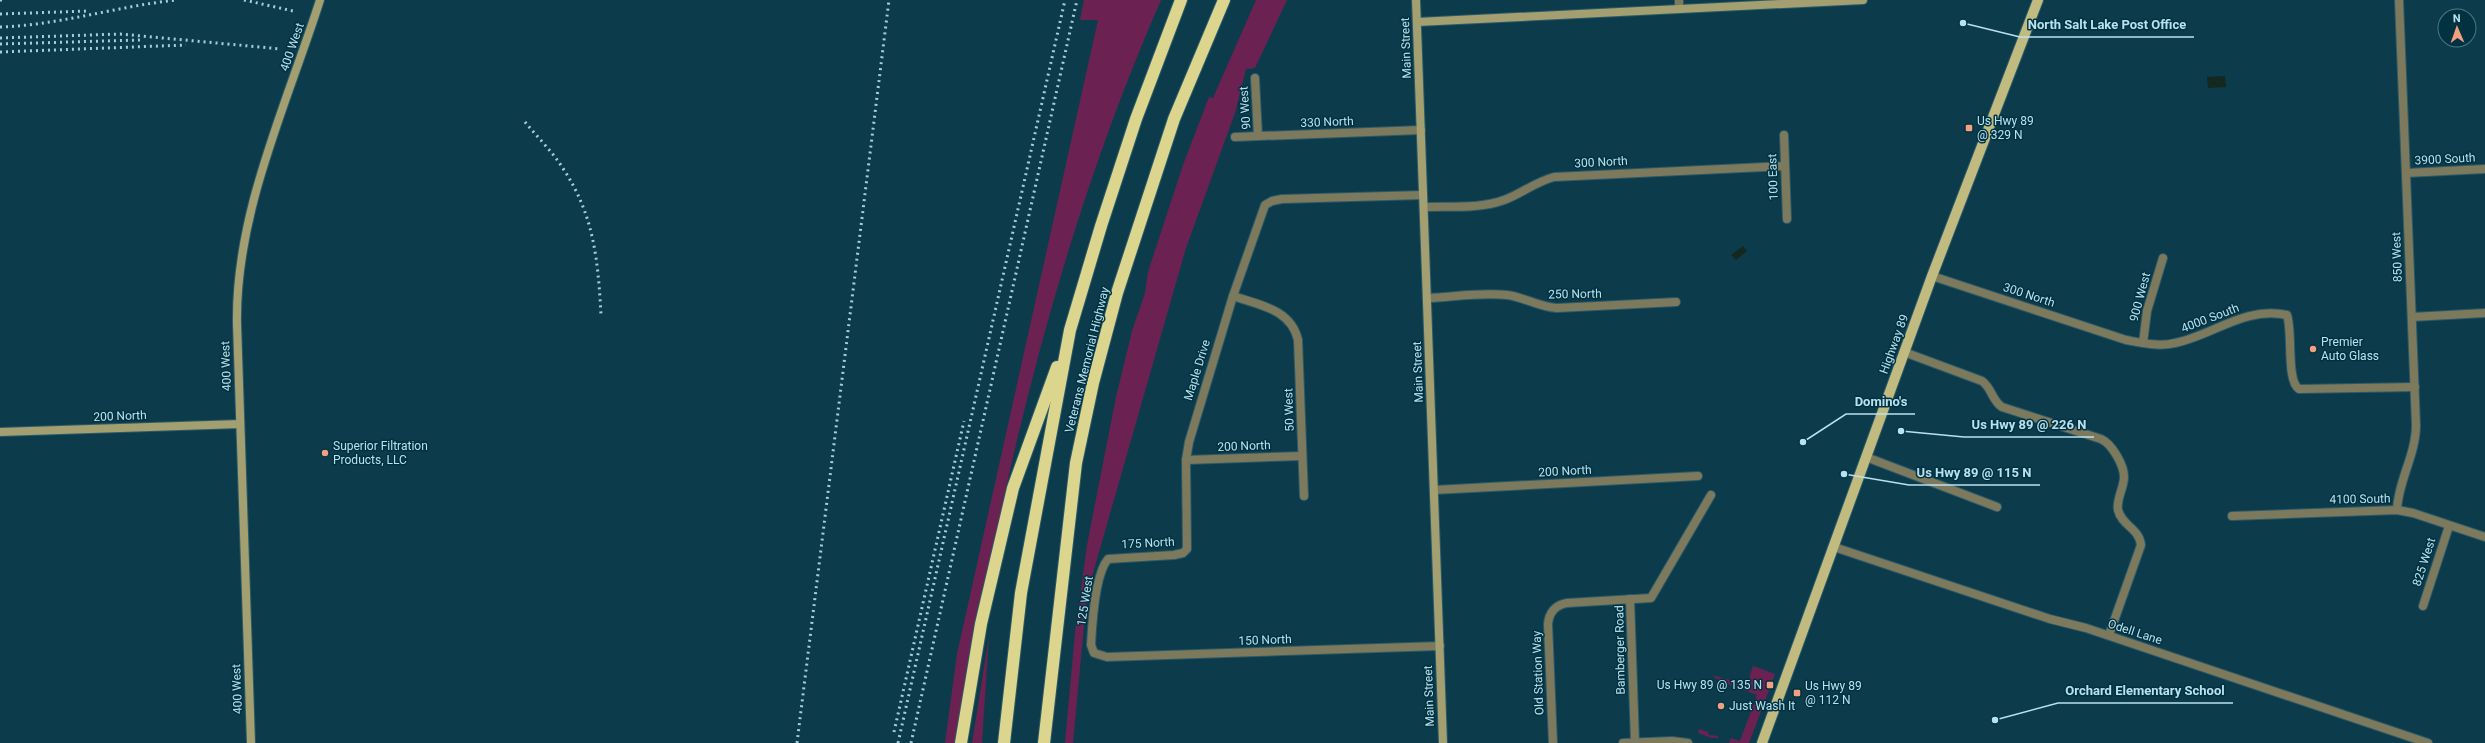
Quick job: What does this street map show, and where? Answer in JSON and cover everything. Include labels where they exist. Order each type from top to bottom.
[{"type":"highway","name":"Veterans Memorial Highway","points":[[1004,743],[1021,593],[1070,330],[1101,226],[1134,126],[1181,0]]},
{"type":"highway","name":"Veterans Memorial Highway","points":[[1044,743],[1076,462],[1093,383],[1117,293],[1174,119],[1224,0]]},
{"type":"highway","points":[[961,743],[980,624],[1013,488],[1070,330]]},
{"type":"main road","name":"Highway 89","points":[[1762,743],[1932,276],[2038,0]]},
{"type":"street","name":"400 West","points":[[251,743],[236,304],[239,269],[244,235],[252,202],[320,0]]},
{"type":"street","name":"Main Street","points":[[1416,0],[1443,743]]},
{"type":"street","points":[[1679,0],[1679,9]]},
{"type":"street","points":[[1417,22],[1789,2],[1863,0]]},
{"type":"street","name":"850 West","points":[[2397,510],[2400,488],[2416,437],[2399,0]]},
{"type":"street","name":"90 West","points":[[1255,78],[1258,136]]},
{"type":"street","name":"330 North","points":[[1235,137],[1421,130]]},
{"type":"street","name":"100 East","points":[[1784,135],[1787,219]]},
{"type":"street","name":"300 North","points":[[1424,207],[1493,203],[1506,200],[1554,177],[1785,166]]},
{"type":"street","name":"3900 South","points":[[2406,173],[2485,169]]},
{"type":"street","name":"Maple Drive","points":[[1185,551],[1188,544],[1186,460],[1190,435],[1261,212],[1268,202],[1282,200],[1423,194]]},
{"type":"street","name":"900 West","points":[[2143,343],[2147,311],[2163,258]]},
{"type":"street","name":"300 North","points":[[1932,276],[2118,337]]},
{"type":"street","name":"250 North","points":[[1427,298],[1502,294],[1557,308],[1676,302]]},
{"type":"street","name":"50 West","points":[[1233,296],[1276,311],[1292,324],[1298,340],[1304,496]]},
{"type":"street","points":[[2412,317],[2485,313]]},
{"type":"street","name":"4000 South","points":[[2118,337],[2143,343],[2174,344],[2246,317],[2262,314],[2282,314],[2287,315],[2293,380],[2299,389],[2415,387]]},
{"type":"street","points":[[1904,352],[1982,381],[1987,386],[1996,402],[2002,407],[2101,439],[2110,445],[2124,476],[2118,503],[2119,512],[2123,520],[2138,533],[2141,545],[2109,635]]},
{"type":"street","name":"200 North","points":[[0,432],[240,424]]},
{"type":"street","name":"200 North","points":[[1186,460],[1302,456]]},
{"type":"street","points":[[1866,457],[1996,507]]},
{"type":"street","name":"200 North","points":[[1434,490],[1698,476]]},
{"type":"street","name":"Bamberger Road","points":[[1635,742],[1630,599],[1651,598],[1656,593],[1711,495]]},
{"type":"street","name":"4100 South","points":[[2232,516],[2397,510],[2413,513],[2485,537]]},
{"type":"street","name":"825 West","points":[[2423,606],[2449,526]]},
{"type":"street","name":"Odell Lane","points":[[1834,547],[2050,619],[2109,635],[2428,743]]},
{"type":"street","name":"175 North","points":[[1111,558],[1174,555],[1185,551]]},
{"type":"street","name":"125 West","points":[[1093,652],[1091,645],[1096,597],[1104,567],[1111,558]]},
{"type":"street","name":"Old Station Way","points":[[1553,743],[1548,624],[1551,613],[1559,605],[1567,603],[1630,599]]},
{"type":"street","name":"150 North","points":[[1093,652],[1099,656],[1107,657],[1440,646]]},
{"type":"street","points":[[1623,743],[1672,741],[1688,743]]},
{"type":"shaded area","points":[[1084,0],[1161,0],[1133,66],[1084,201],[1043,338],[1008,478],[983,596],[959,743],[945,743],[957,654],[1098,20],[1080,20]]},
{"type":"shaded area","points":[[1256,0],[1287,0],[1255,68],[1246,69],[1235,113],[1186,248],[1087,594],[1073,743],[1065,743],[1075,632],[1087,545],[1116,397],[1132,331],[1145,293],[1148,272],[1183,165],[1209,97],[1213,98]]},
{"type":"shaded area","points":[[2225,76],[2226,87],[2208,88],[2207,77]]},
{"type":"shaded area","points":[[1743,246],[1747,251],[1736,260],[1731,255]]},
{"type":"shaded area","points":[[989,636],[982,743],[972,743]]},
{"type":"shaded area","points":[[1753,666],[1775,674],[1749,743],[1729,743],[1731,738],[1740,741],[1757,695],[1720,681],[1712,675],[1747,685]]},
{"type":"shaded area","points":[[1699,729],[1708,732],[1709,735],[1718,736],[1718,738],[1712,738],[1698,733]]},
{"type":"railway","points":[[0,27],[45,23],[133,6],[177,0]]},
{"type":"railway","points":[[244,0],[293,11]]},
{"type":"railway","points":[[797,743],[889,0]]},
{"type":"railway","points":[[898,743],[1065,0]]},
{"type":"railway","points":[[911,743],[1077,0]]},
{"type":"railway","points":[[0,14],[88,11]]},
{"type":"railway","points":[[0,38],[120,34],[281,49]]},
{"type":"railway","points":[[0,44],[140,40]]},
{"type":"railway","points":[[0,52],[186,45]]},
{"type":"railway","points":[[525,122],[558,161],[573,185],[581,202],[588,220],[596,256],[601,315]]},
{"type":"railway","points":[[894,732],[964,421]]},
{"type":"place","name":"North Salt Lake Post Office","points":[[1963,23]]},
{"type":"place","name":"Us Hwy 89 @ 329 N","points":[[1969,128]]},
{"type":"place","name":"Premier Auto Glass","points":[[2313,349]]},
{"type":"place","name":"Us Hwy 89 @ 226 N","points":[[1901,431]]},
{"type":"place","name":"Domino's","points":[[1803,442]]},
{"type":"place","name":"Superior Filtration Products, LLC","points":[[325,453]]},
{"type":"place","name":"Us Hwy 89 @ 115 N","points":[[1844,474]]},
{"type":"place","name":"Us Hwy 89 @ 135 N","points":[[1770,685]]},
{"type":"place","name":"Us Hwy 89 @ 112 N","points":[[1797,693]]},
{"type":"place","name":"Just Wash It","points":[[1721,706]]},
{"type":"place","name":"Orchard Elementary School","points":[[1995,720]]}]
